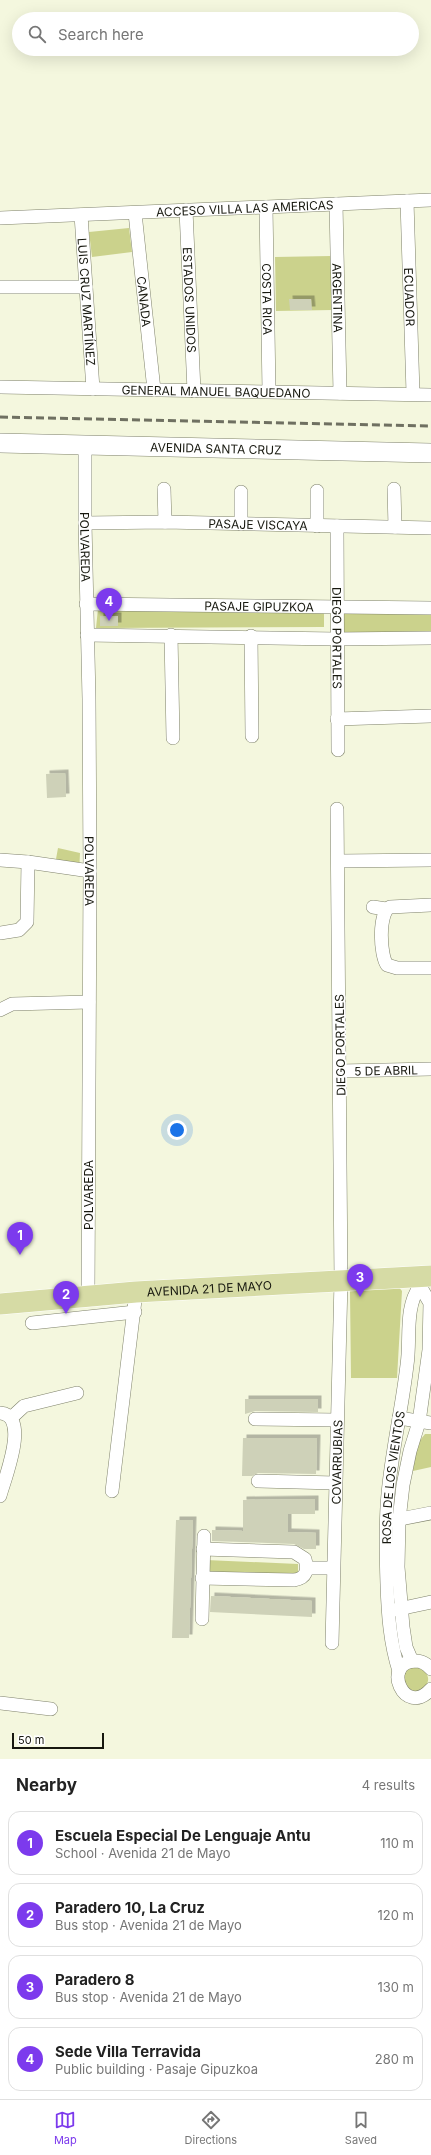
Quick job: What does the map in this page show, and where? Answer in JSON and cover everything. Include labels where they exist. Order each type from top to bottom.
[{"type":"main road","name":"AVENIDA SANTA CRUZ","points":[[0,443],[431,453]]},
{"type":"main road","name":"AVENIDA 21 DE MAYO","points":[[0,1304],[88,1297],[135,1302],[341,1281],[423,1279]]},
{"type":"street","name":"ACCESO VILLA LAS AMERICAS","points":[[0,218],[431,200]]},
{"type":"street","name":"ECUADOR","points":[[407,201],[413,393]]},
{"type":"street","name":"ARGENTINA","points":[[336,204],[340,393]]},
{"type":"street","name":"COSTA RICA","points":[[266,207],[269,391]]},
{"type":"street","name":"ESTADOS UNIDOS","points":[[186,210],[194,391]]},
{"type":"street","name":"CANADA","points":[[135,212],[154,390]]},
{"type":"street","name":"LUIS CRUZ MARTÍNEZ","points":[[82,215],[93,389]]},
{"type":"street","points":[[0,287],[86,287]]},
{"type":"street","name":"GENERAL MANUEL BAQUEDANO","points":[[0,387],[413,393],[431,395]]},
{"type":"street","name":"POLVAREDA","points":[[85,445],[90,871],[88,1297]]},
{"type":"street","points":[[164,489],[165,522]]},
{"type":"street","points":[[394,490],[394,527]]},
{"type":"street","points":[[317,491],[317,526]]},
{"type":"street","points":[[241,492],[241,524]]},
{"type":"street","name":"PASAJE VISCAYA","points":[[85,523],[165,522],[431,528]]},
{"type":"street","name":"DIEGO PORTALES","points":[[337,526],[338,750]]},
{"type":"street","name":"PASAJE GIPUZKOA","points":[[86,604],[431,608]]},
{"type":"street","points":[[87,634],[251,636],[337,639],[431,638]]},
{"type":"street","points":[[171,636],[173,738]]},
{"type":"street","points":[[251,636],[252,736]]},
{"type":"street","points":[[337,719],[431,716]]},
{"type":"street","name":"DIEGO PORTALES","points":[[337,809],[339,861],[341,1281]]},
{"type":"street","points":[[0,860],[28,862],[90,871]]},
{"type":"street","points":[[339,861],[431,860]]},
{"type":"street","points":[[0,932],[19,930],[27,922],[28,862]]},
{"type":"street","points":[[372,907],[386,909],[393,906],[431,905]]},
{"type":"street","points":[[386,909],[382,922],[383,957],[387,965],[397,968],[431,968]]},
{"type":"street","points":[[0,1010],[12,1004],[89,1002]]},
{"type":"street","name":"5 DE ABRIL","points":[[340,1071],[431,1070]]},
{"type":"street","name":"ROSA DE LOS VIENTOS","points":[[423,1279],[414,1294],[411,1304],[408,1363],[393,1454],[393,1521],[388,1611],[394,1655],[399,1671],[398,1683],[400,1689],[410,1696],[422,1696],[431,1689]]},
{"type":"street","name":"ROSA DE LOS VIENTOS","points":[[412,1661],[404,1638],[393,1521],[404,1478],[425,1423],[430,1303],[423,1279]]},
{"type":"street","name":"COVARRUBIAS","points":[[332,1643],[332,1568],[341,1281]]},
{"type":"street","points":[[32,1323],[135,1302],[112,1491]]},
{"type":"street","points":[[0,1496],[15,1440],[16,1428],[5,1416],[24,1406],[77,1393]]},
{"type":"street","points":[[399,1418],[425,1423]]},
{"type":"street","points":[[255,1419],[336,1420]]},
{"type":"street","points":[[258,1481],[335,1483]]},
{"type":"street","points":[[393,1521],[431,1513]]},
{"type":"street","points":[[202,1578],[294,1580],[301,1579],[305,1575],[308,1568],[304,1558],[294,1552],[203,1542],[202,1578],[202,1619]]},
{"type":"street","points":[[308,1568],[332,1568]]},
{"type":"street","points":[[388,1611],[431,1602]]},
{"type":"street","points":[[399,1671],[402,1666],[412,1661],[424,1663],[431,1669]]},
{"type":"street","points":[[0,1703],[51,1709]]},
{"type":"green space","points":[[129,228],[132,252],[92,257],[89,232]]},
{"type":"green space","points":[[331,256],[332,310],[276,311],[275,257]]},
{"type":"green space","points":[[337,606],[431,608],[431,638],[337,639]]},
{"type":"green space","points":[[98,609],[324,610],[324,627],[96,628]]},
{"type":"green space","points":[[58,848],[80,853],[79,874],[54,870]]},
{"type":"green space","points":[[397,1285],[402,1291],[397,1378],[351,1378],[350,1291]]},
{"type":"green space","points":[[425,1434],[431,1434],[431,1467],[413,1471],[417,1444]]},
{"type":"green space","points":[[206,1560],[298,1564],[298,1581],[206,1577]]},
{"type":"green space","points":[[418,1665],[425,1672],[428,1678],[427,1685],[421,1693],[407,1690],[403,1673],[406,1669]]},
{"type":"building","points":[[289,299],[311,299],[312,310],[290,310]]},
{"type":"building","points":[[100,616],[118,616],[118,626],[100,626]]},
{"type":"building","points":[[65,773],[66,797],[47,798],[46,774]]},
{"type":"building","points":[[245,1399],[318,1399],[318,1412],[255,1411],[245,1414]]},
{"type":"building","points":[[243,1438],[317,1438],[316,1474],[258,1473],[252,1476],[242,1476]]},
{"type":"building","points":[[315,1499],[315,1514],[288,1514],[288,1532],[316,1533],[316,1549],[304,1549],[294,1544],[212,1541],[212,1530],[243,1531],[243,1500]]},
{"type":"building","points":[[176,1520],[193,1520],[189,1638],[172,1638]]},
{"type":"building","points":[[211,1596],[312,1601],[312,1617],[210,1612]]},
{"type":"railway","points":[[0,417],[431,426]]},
{"type":"place","name":"Sede Villa Terravida","points":[[109,621]]},
{"type":"place","name":"Escuela Especial De Lenguaje Antu","points":[[20,1255]]},
{"type":"place","name":"Paradero 8","points":[[360,1297]]},
{"type":"place","name":"Paradero 10, La Cruz","points":[[66,1314]]}]
